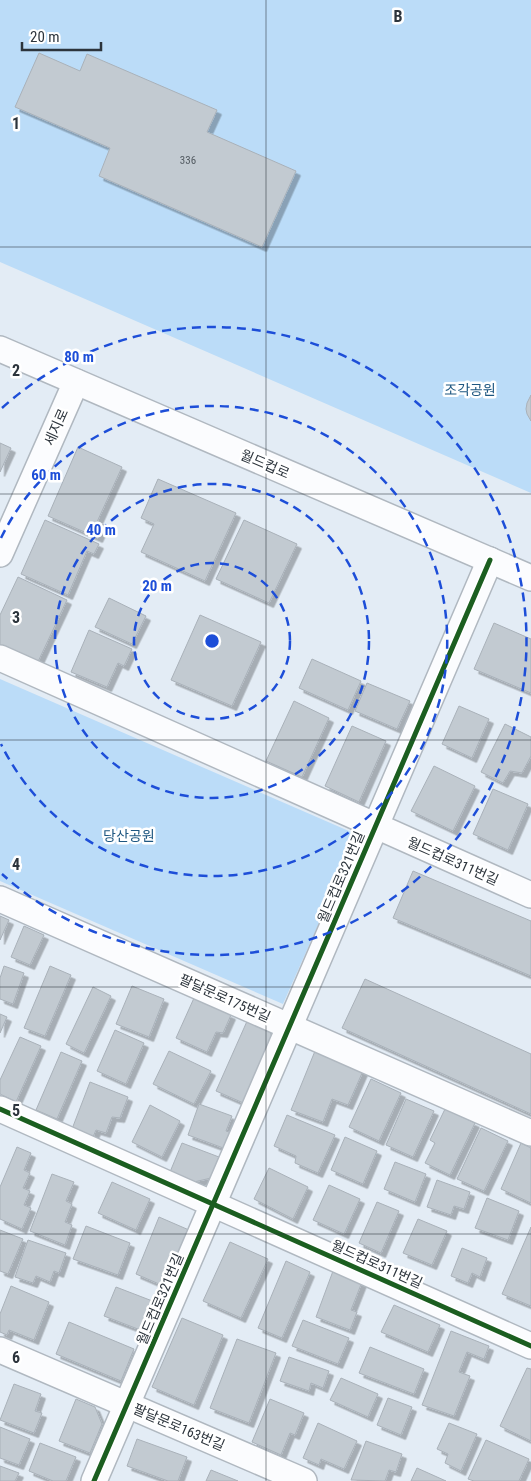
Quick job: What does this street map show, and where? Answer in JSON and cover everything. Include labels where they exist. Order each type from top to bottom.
[{"type":"street","name":"월드컵로","points":[[0,349],[531,578]]},
{"type":"street","name":"세지로","points":[[0,554],[76,382]]},
{"type":"street","name":"월드컵로321번길","points":[[94,1481],[490,560]]},
{"type":"street","name":"월드컵로321번길","points":[[0,658],[375,826]]},
{"type":"street","name":"월드컵로311번길","points":[[375,826],[531,896]]},
{"type":"street","name":"팔달문로175번길","points":[[0,899],[531,1133]]},
{"type":"street","points":[[0,1109],[213,1203]]},
{"type":"street","name":"월드컵로311번길","points":[[213,1203],[531,1346]]},
{"type":"street","name":"팔달문로163번길","points":[[0,1350],[304,1481]]},
{"type":"green space","name":"조각공원","points":[[0,0],[531,0],[531,493],[0,262]]},
{"type":"green space","name":"당산공원","points":[[0,679],[358,835],[283,1004],[0,881]]},
{"type":"building","points":[[39,53],[80,71],[87,54],[217,110],[207,132],[296,171],[262,247],[99,176],[110,148],[15,107]]},
{"type":"building","points":[[531,395],[531,421],[526,409]]},
{"type":"building","points":[[0,443],[11,448],[0,472]]},
{"type":"building","points":[[78,447],[122,467],[97,522],[104,525],[98,538],[48,516]]},
{"type":"building","points":[[158,479],[236,513],[205,581],[141,552],[154,524],[141,518]]},
{"type":"building","points":[[45,520],[99,544],[94,554],[87,551],[68,595],[21,574]]},
{"type":"building","points":[[244,520],[297,544],[269,603],[216,579]]},
{"type":"building","points":[[18,577],[67,600],[36,666],[0,650],[0,615]]},
{"type":"building","points":[[109,598],[146,616],[132,644],[95,627]]},
{"type":"building","points":[[200,615],[261,642],[232,706],[171,680]]},
{"type":"building","points":[[494,623],[531,639],[531,693],[474,669]]},
{"type":"building","points":[[89,630],[132,649],[124,666],[118,663],[107,687],[71,672]]},
{"type":"building","points":[[312,659],[361,681],[348,710],[299,688]]},
{"type":"building","points":[[367,683],[410,701],[397,729],[355,711]]},
{"type":"building","points":[[294,701],[329,718],[302,777],[266,761]]},
{"type":"building","points":[[459,706],[489,719],[472,758],[442,744]]},
{"type":"building","points":[[505,724],[531,737],[531,756],[522,773],[510,771],[503,783],[481,772]]},
{"type":"building","points":[[352,726],[386,741],[359,802],[325,786]]},
{"type":"building","points":[[434,766],[475,786],[453,831],[411,811]]},
{"type":"building","points":[[493,789],[528,804],[508,850],[473,834]]},
{"type":"building","points":[[413,871],[531,921],[531,976],[393,918]]},
{"type":"building","points":[[0,916],[9,920],[0,940]]},
{"type":"building","points":[[24,926],[44,935],[30,965],[11,957]]},
{"type":"building","points":[[4,966],[24,973],[13,1004],[0,999],[0,978]]},
{"type":"building","points":[[50,966],[71,975],[45,1036],[24,1028]]},
{"type":"building","points":[[365,979],[531,1054],[531,1114],[342,1028]]},
{"type":"building","points":[[132,986],[164,999],[149,1037],[116,1024]]},
{"type":"building","points":[[93,987],[111,996],[84,1053],[66,1044]]},
{"type":"building","points":[[194,998],[231,1015],[223,1033],[216,1032],[207,1052],[176,1038]]},
{"type":"building","points":[[0,1014],[7,1017],[0,1033]]},
{"type":"building","points":[[248,1019],[269,1028],[275,1046],[248,1105],[216,1091]]},
{"type":"building","points":[[115,1030],[144,1043],[126,1084],[97,1071]]},
{"type":"building","points":[[20,1037],[41,1046],[16,1102],[0,1094],[0,1080]]},
{"type":"building","points":[[169,1051],[211,1071],[194,1104],[153,1084]]},
{"type":"building","points":[[315,1051],[363,1071],[348,1105],[332,1099],[323,1122],[291,1110]]},
{"type":"building","points":[[61,1052],[82,1061],[57,1119],[36,1110]]},
{"type":"building","points":[[371,1079],[401,1093],[379,1141],[349,1127]]},
{"type":"building","points":[[90,1082],[128,1097],[120,1118],[112,1117],[106,1133],[96,1130],[93,1137],[72,1129]]},
{"type":"building","points":[[406,1099],[434,1111],[413,1157],[386,1145]]},
{"type":"building","points":[[199,1104],[232,1116],[226,1131],[232,1133],[226,1149],[188,1135]]},
{"type":"building","points":[[150,1105],[180,1121],[162,1157],[132,1142]]},
{"type":"building","points":[[445,1109],[475,1123],[450,1175],[425,1163],[435,1143],[430,1140]]},
{"type":"building","points":[[287,1115],[335,1135],[318,1173],[295,1163],[296,1156],[274,1146]]},
{"type":"building","points":[[481,1128],[508,1141],[484,1191],[457,1179]]},
{"type":"building","points":[[345,1137],[377,1151],[363,1184],[331,1170]]},
{"type":"building","points":[[182,1143],[219,1157],[211,1178],[194,1182],[170,1172]]},
{"type":"building","points":[[521,1143],[531,1148],[531,1203],[501,1189]]},
{"type":"building","points":[[17,1147],[31,1153],[24,1170],[30,1173],[23,1188],[30,1191],[24,1205],[31,1208],[22,1229],[0,1219],[0,1187]]},
{"type":"building","points":[[395,1162],[426,1174],[415,1202],[384,1189]]},
{"type":"building","points":[[269,1168],[308,1187],[293,1219],[254,1199]]},
{"type":"building","points":[[52,1174],[74,1182],[66,1201],[72,1204],[65,1222],[72,1225],[65,1245],[30,1231]]},
{"type":"building","points":[[437,1180],[470,1192],[464,1209],[454,1206],[451,1215],[427,1207]]},
{"type":"building","points":[[112,1182],[150,1199],[136,1230],[98,1213]]},
{"type":"building","points":[[329,1185],[360,1199],[344,1234],[313,1220]]},
{"type":"building","points":[[487,1198],[519,1211],[508,1240],[475,1228]]},
{"type":"building","points":[[377,1202],[399,1211],[381,1253],[359,1243]]},
{"type":"building","points":[[159,1217],[189,1230],[166,1287],[136,1274]]},
{"type":"building","points":[[418,1219],[447,1231],[432,1265],[403,1253]]},
{"type":"building","points":[[86,1226],[130,1243],[118,1275],[73,1259]]},
{"type":"building","points":[[531,1227],[531,1306],[502,1294]]},
{"type":"building","points":[[0,1230],[23,1239],[8,1274],[0,1271]]},
{"type":"building","points":[[28,1240],[66,1253],[59,1273],[54,1271],[50,1282],[36,1276],[33,1283],[15,1277]]},
{"type":"building","points":[[230,1242],[268,1259],[241,1318],[203,1301]]},
{"type":"building","points":[[462,1248],[487,1258],[480,1277],[472,1273],[468,1283],[451,1276]]},
{"type":"building","points":[[286,1261],[310,1272],[282,1338],[258,1328]]},
{"type":"building","points":[[333,1271],[362,1282],[351,1310],[357,1312],[350,1330],[316,1317]]},
{"type":"building","points":[[11,1286],[49,1302],[34,1340],[9,1330],[7,1335],[0,1332],[0,1314]]},
{"type":"building","points":[[116,1287],[155,1302],[143,1331],[104,1316]]},
{"type":"building","points":[[394,1305],[440,1325],[428,1352],[381,1332]]},
{"type":"building","points":[[182,1318],[223,1335],[194,1405],[152,1387]]},
{"type":"building","points":[[303,1320],[349,1338],[338,1364],[292,1346]]},
{"type":"building","points":[[69,1322],[134,1349],[121,1381],[56,1354]]},
{"type":"building","points":[[451,1331],[489,1346],[484,1359],[467,1352],[459,1372],[470,1376],[454,1416],[422,1405]]},
{"type":"building","points":[[237,1339],[276,1353],[249,1423],[210,1408]]},
{"type":"building","points":[[370,1347],[424,1369],[414,1394],[359,1373]]},
{"type":"building","points":[[289,1357],[329,1371],[323,1388],[311,1383],[309,1391],[280,1381]]},
{"type":"building","points":[[527,1368],[531,1369],[531,1441],[500,1426]]},
{"type":"building","points":[[341,1378],[378,1394],[368,1417],[330,1400]]},
{"type":"building","points":[[14,1384],[41,1394],[35,1411],[42,1413],[34,1433],[0,1420]]},
{"type":"building","points":[[388,1398],[412,1407],[401,1435],[377,1425]]},
{"type":"building","points":[[76,1399],[95,1407],[102,1424],[90,1453],[59,1441]]},
{"type":"building","points":[[270,1399],[304,1413],[295,1435],[290,1433],[281,1455],[252,1442]]},
{"type":"building","points":[[318,1423],[357,1441],[344,1469],[321,1459],[319,1465],[303,1458]]},
{"type":"building","points":[[449,1423],[477,1434],[461,1471],[445,1463],[448,1454],[437,1449]]},
{"type":"building","points":[[0,1427],[30,1439],[19,1465],[0,1458]]},
{"type":"building","points":[[137,1439],[187,1457],[178,1481],[168,1481],[127,1466]]},
{"type":"building","points":[[486,1440],[529,1459],[519,1481],[474,1481],[468,1479]]},
{"type":"building","points":[[366,1441],[402,1454],[396,1472],[389,1470],[385,1481],[351,1480]]},
{"type":"building","points":[[40,1443],[76,1457],[66,1481],[53,1481],[29,1471]]},
{"type":"building","points":[[0,1466],[19,1473],[15,1481],[0,1481]]},
{"type":"building","points":[[417,1468],[446,1481],[411,1481]]},
{"type":"building","points":[[211,1470],[238,1481],[206,1481]]},
{"type":"cycle path","points":[[94,1481],[490,560]]},
{"type":"cycle path","points":[[0,1109],[531,1346]]}]
